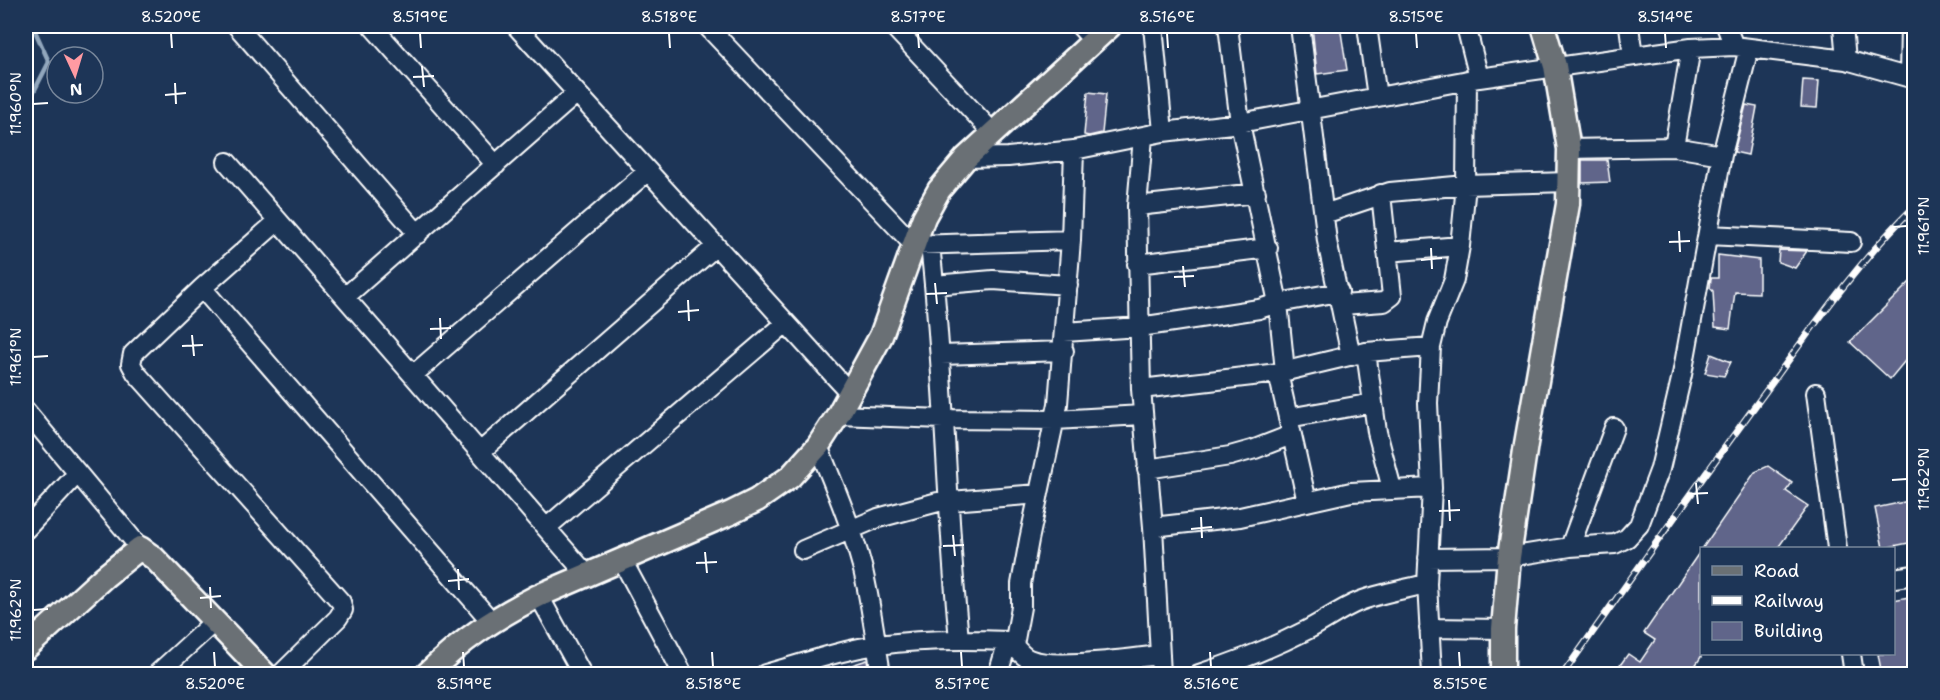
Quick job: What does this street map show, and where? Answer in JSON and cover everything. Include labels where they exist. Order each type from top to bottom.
[{"type":"main road","points":[[1503,675],[1503,629],[1509,556],[1568,204],[1569,149],[1555,66],[1543,26]]},
{"type":"main road","points":[[428,675],[453,650],[490,621],[539,596],[758,500],[790,477],[818,446],[838,415],[881,336],[922,245],[924,217],[939,190],[966,158],[1094,30]]},
{"type":"main road","points":[[26,648],[104,577],[140,548],[153,558],[265,675]]},
{"type":"street","points":[[237,26],[418,234]]},
{"type":"street","points":[[372,26],[496,165]]},
{"type":"street","points":[[516,26],[850,393]]},
{"type":"street","points":[[707,26],[922,245],[934,285],[941,355],[948,501],[959,639]]},
{"type":"street","points":[[893,26],[993,133]]},
{"type":"street","points":[[1154,26],[1163,132]]},
{"type":"street","points":[[1228,26],[1240,123],[1278,303],[1282,372],[1289,427],[1307,502]]},
{"type":"street","points":[[1300,26],[1324,214],[1340,299],[1373,403],[1377,432],[1392,489]]},
{"type":"street","points":[[1367,26],[1377,97]]},
{"type":"street","points":[[1432,675],[1427,584],[1432,488],[1428,403],[1431,347],[1437,322],[1454,280],[1460,246],[1473,80],[1466,26]]},
{"type":"street","points":[[1629,26],[1633,56]]},
{"type":"street","points":[[1428,558],[1509,556],[1570,547],[1615,544],[1627,538],[1639,525],[1660,469],[1682,375],[1741,47],[1726,26]]},
{"type":"street","points":[[1843,26],[1846,60]]},
{"type":"street","points":[[966,158],[1008,157],[1074,150],[1163,132],[1240,123],[1555,66],[1691,48],[1741,47],[1846,60],[1912,78],[1910,26]]},
{"type":"street","points":[[1674,147],[1691,48]]},
{"type":"street","points":[[345,297],[577,93]]},
{"type":"street","points":[[1143,136],[1137,206],[1141,389],[1153,527],[1161,675]]},
{"type":"street","points":[[1569,149],[1674,147],[1722,155]]},
{"type":"street","points":[[998,675],[1011,643],[1021,607],[1021,584],[1055,420],[1064,351],[1074,150]]},
{"type":"street","points":[[227,162],[587,575]]},
{"type":"street","points":[[413,375],[648,171]]},
{"type":"street","points":[[1324,214],[1381,194],[1466,185],[1569,182]]},
{"type":"street","points":[[1137,206],[1256,193]]},
{"type":"street","points":[[1064,332],[1140,327],[1259,309],[1278,303],[1340,299],[1384,302],[1392,296],[1381,194]]},
{"type":"street","points":[[278,220],[133,354],[132,364],[136,373],[340,602],[343,610],[338,618],[281,675]]},
{"type":"street","points":[[1708,235],[1851,242]]},
{"type":"street","points":[[922,245],[1071,240]]},
{"type":"street","points":[[480,452],[716,246]]},
{"type":"street","points":[[1387,252],[1460,246]]},
{"type":"street","points":[[1137,264],[1268,248]]},
{"type":"street","points":[[934,285],[993,280],[1068,285]]},
{"type":"street","points":[[202,288],[490,621]]},
{"type":"street","points":[[546,528],[786,323]]},
{"type":"street","points":[[1141,389],[1282,372],[1359,354],[1431,347]]},
{"type":"street","points":[[941,355],[1064,351]]},
{"type":"street","points":[[1816,393],[1837,547]]},
{"type":"street","points":[[1147,469],[1230,456],[1255,449],[1289,427],[1373,403]]},
{"type":"street","points":[[26,411],[140,548]]},
{"type":"street","points":[[838,415],[1055,420],[1142,415]]},
{"type":"street","points":[[1570,547],[1614,428]]},
{"type":"street","points":[[818,446],[851,530],[871,607],[881,675]]},
{"type":"street","points":[[26,529],[77,474]]},
{"type":"street","points":[[1153,527],[1240,517],[1351,492],[1432,488]]},
{"type":"street","points":[[804,550],[878,518],[948,501],[1039,494]]},
{"type":"street","points":[[622,560],[683,675]]},
{"type":"street","points":[[1895,578],[1914,575]]},
{"type":"street","points":[[1199,675],[1277,645],[1361,600],[1427,584]]},
{"type":"street","points":[[539,596],[582,675]]},
{"type":"street","points":[[157,675],[215,621]]},
{"type":"street","points":[[1429,628],[1503,629]]},
{"type":"street","points":[[765,675],[876,645],[959,639],[1011,643],[1025,658],[1086,668],[1160,655]]},
{"type":"street","points":[[1851,655],[1854,675]]},
{"type":"building","points":[[1312,26],[1340,26],[1347,70],[1317,74]]},
{"type":"building","points":[[1803,80],[1819,81],[1817,108],[1801,107]]},
{"type":"building","points":[[1088,92],[1106,94],[1102,133],[1089,136],[1084,135]]},
{"type":"building","points":[[1746,105],[1757,107],[1748,155],[1734,152]]},
{"type":"building","points":[[1582,160],[1607,160],[1610,182],[1582,183]]},
{"type":"building","points":[[1779,250],[1807,251],[1795,268],[1778,262]]},
{"type":"building","points":[[1718,255],[1759,260],[1759,293],[1735,292],[1730,329],[1715,327],[1713,291],[1710,288],[1711,278],[1718,278]]},
{"type":"building","points":[[1914,278],[1914,350],[1890,379],[1850,342]]},
{"type":"building","points":[[1711,354],[1731,362],[1724,376],[1705,373]]},
{"type":"building","points":[[1768,466],[1792,483],[1786,491],[1808,506],[1778,547],[1703,547],[1755,472]]},
{"type":"building","points":[[1914,500],[1914,542],[1883,547],[1875,508]]},
{"type":"building","points":[[1700,551],[1701,657],[1689,675],[1613,675],[1628,654],[1640,662],[1655,640],[1644,633]]},
{"type":"building","points":[[1914,596],[1914,675],[1882,675],[1878,655],[1895,655],[1895,600]]},
{"type":"building","points":[[867,660],[870,675],[830,675],[830,672]]},
{"type":"waterway","points":[[26,107],[49,62],[35,31],[29,26]]},
{"type":"railway","points":[[1563,674],[1820,317],[1874,249],[1914,207]]}]
